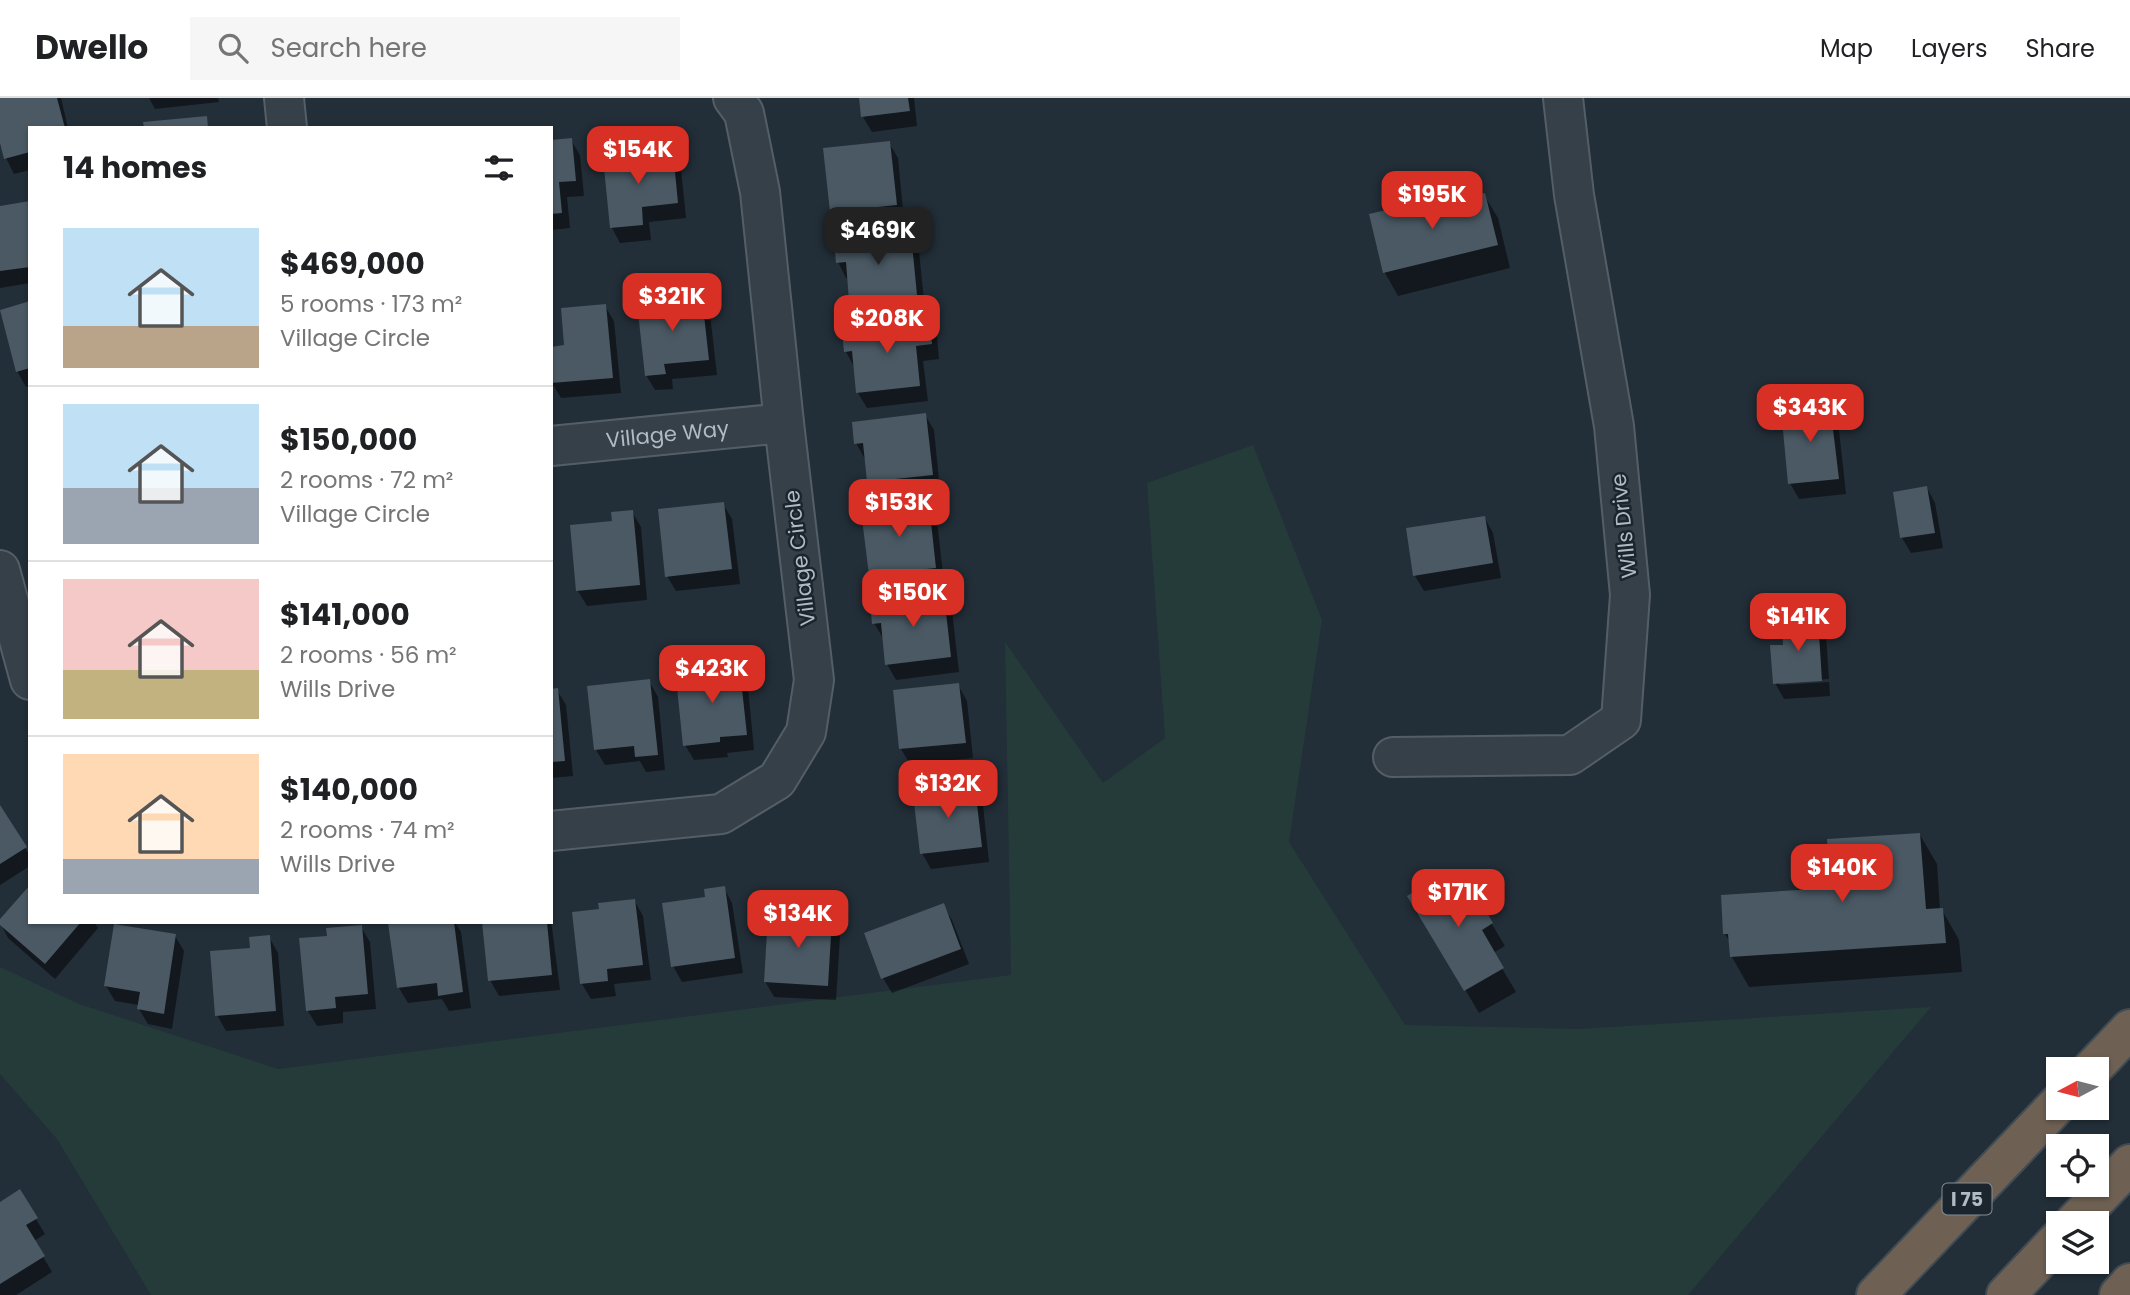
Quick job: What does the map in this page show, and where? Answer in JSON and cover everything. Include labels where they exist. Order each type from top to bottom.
[{"type":"highway","points":[[2103,1057],[2130,1029]]},
{"type":"highway","name":"I 75","points":[[1876,1295],[2046,1117]]},
{"type":"highway","points":[[2085,1211],[2130,1164]]},
{"type":"highway","points":[[2006,1295],[2046,1253]]},
{"type":"highway","points":[[2119,1295],[2130,1283]]},
{"type":"street","points":[[284,98],[287,126]]},
{"type":"street","name":"Village Circle","points":[[553,831],[721,814],[777,780],[806,732],[814,680],[760,192],[744,113],[733,98]]},
{"type":"street","name":"Wills Drive","points":[[1393,757],[1570,755],[1621,720],[1630,595],[1614,426],[1574,195],[1563,98]]},
{"type":"street","name":"Village Way","points":[[553,446],[784,423]]},
{"type":"street","points":[[0,570],[28,673]]},
{"type":"green space","points":[[1253,445],[1322,620],[1289,842],[1405,1025],[1580,1029],[1931,1007],[1688,1295],[151,1295],[57,1139],[0,1074],[0,967],[79,1004],[278,1069],[1011,975],[1005,642],[1103,783],[1165,738],[1147,483]]},
{"type":"building","points":[[0,98],[57,98],[64,126],[28,126],[28,153],[4,159],[0,143]]},
{"type":"building","points":[[859,98],[908,98],[910,111],[861,117]]},
{"type":"building","points":[[207,116],[208,126],[144,126],[143,122]]},
{"type":"building","points":[[572,138],[576,181],[559,182],[562,213],[553,214],[553,140]]},
{"type":"building","points":[[890,141],[897,205],[830,212],[823,148]]},
{"type":"building","points":[[673,151],[678,203],[642,207],[643,225],[610,228],[603,158]]},
{"type":"building","points":[[1485,193],[1498,245],[1383,273],[1369,214],[1438,198],[1440,203]]},
{"type":"building","points":[[28,201],[28,267],[0,271],[0,206]]},
{"type":"building","points":[[911,233],[917,295],[849,301],[846,262],[836,263],[834,241]]},
{"type":"building","points":[[702,297],[709,360],[664,364],[666,374],[645,376],[637,303]]},
{"type":"building","points":[[28,302],[28,369],[16,372],[0,310]]},
{"type":"building","points":[[606,304],[613,378],[553,383],[553,347],[564,345],[561,308]]},
{"type":"building","points":[[929,320],[932,344],[916,346],[920,386],[856,393],[852,351],[844,352],[842,330]]},
{"type":"building","points":[[1830,404],[1839,479],[1788,484],[1781,409]]},
{"type":"building","points":[[926,413],[933,475],[867,482],[863,443],[854,444],[852,422]]},
{"type":"building","points":[[1927,486],[1935,533],[1900,538],[1893,492]]},
{"type":"building","points":[[724,502],[732,569],[665,577],[658,509]]},
{"type":"building","points":[[929,504],[936,568],[869,575],[861,511]]},
{"type":"building","points":[[633,510],[640,585],[576,591],[570,525],[612,521],[611,512]]},
{"type":"building","points":[[1485,516],[1493,563],[1413,576],[1406,528]]},
{"type":"building","points":[[944,594],[951,657],[885,665],[881,623],[872,624],[870,602]]},
{"type":"building","points":[[1818,618],[1822,681],[1773,684],[1770,645],[1783,645],[1782,620]]},
{"type":"building","points":[[739,661],[747,735],[720,737],[720,742],[683,746],[676,678],[712,674],[711,664]]},
{"type":"building","points":[[650,679],[658,755],[635,757],[634,746],[594,750],[587,686]]},
{"type":"building","points":[[959,683],[966,743],[899,749],[893,690]]},
{"type":"building","points":[[558,688],[565,761],[553,762],[553,689]]},
{"type":"building","points":[[975,787],[982,847],[920,854],[913,794]]},
{"type":"building","points":[[0,805],[27,847],[0,864]]},
{"type":"building","points":[[1920,833],[1926,909],[1943,908],[1946,943],[1730,957],[1728,934],[1723,934],[1721,895],[1830,888],[1827,839]]},
{"type":"building","points":[[1444,873],[1455,892],[1470,883],[1493,923],[1482,930],[1504,968],[1464,991],[1407,896]]},
{"type":"building","points":[[725,886],[735,958],[671,967],[662,903],[705,897],[704,889]]},
{"type":"building","points":[[28,887],[28,924],[79,924],[45,964],[0,925],[0,919]]},
{"type":"building","points":[[635,899],[643,965],[607,969],[608,981],[580,984],[572,912],[599,909],[598,903]]},
{"type":"building","points":[[944,903],[961,949],[881,979],[864,933]]},
{"type":"building","points":[[768,915],[832,919],[828,986],[764,982]]},
{"type":"building","points":[[114,924],[176,934],[164,1014],[137,1009],[140,992],[104,986]]},
{"type":"building","points":[[388,924],[454,924],[463,992],[438,996],[437,983],[397,988]]},
{"type":"building","points":[[482,924],[547,924],[552,975],[488,981]]},
{"type":"building","points":[[362,925],[368,994],[335,997],[336,1008],[306,1011],[299,938],[327,936],[326,928]]},
{"type":"building","points":[[270,935],[276,1011],[215,1016],[210,951],[250,948],[249,937]]},
{"type":"building","points":[[20,1189],[38,1218],[26,1225],[45,1256],[0,1284],[0,1202]]}]
